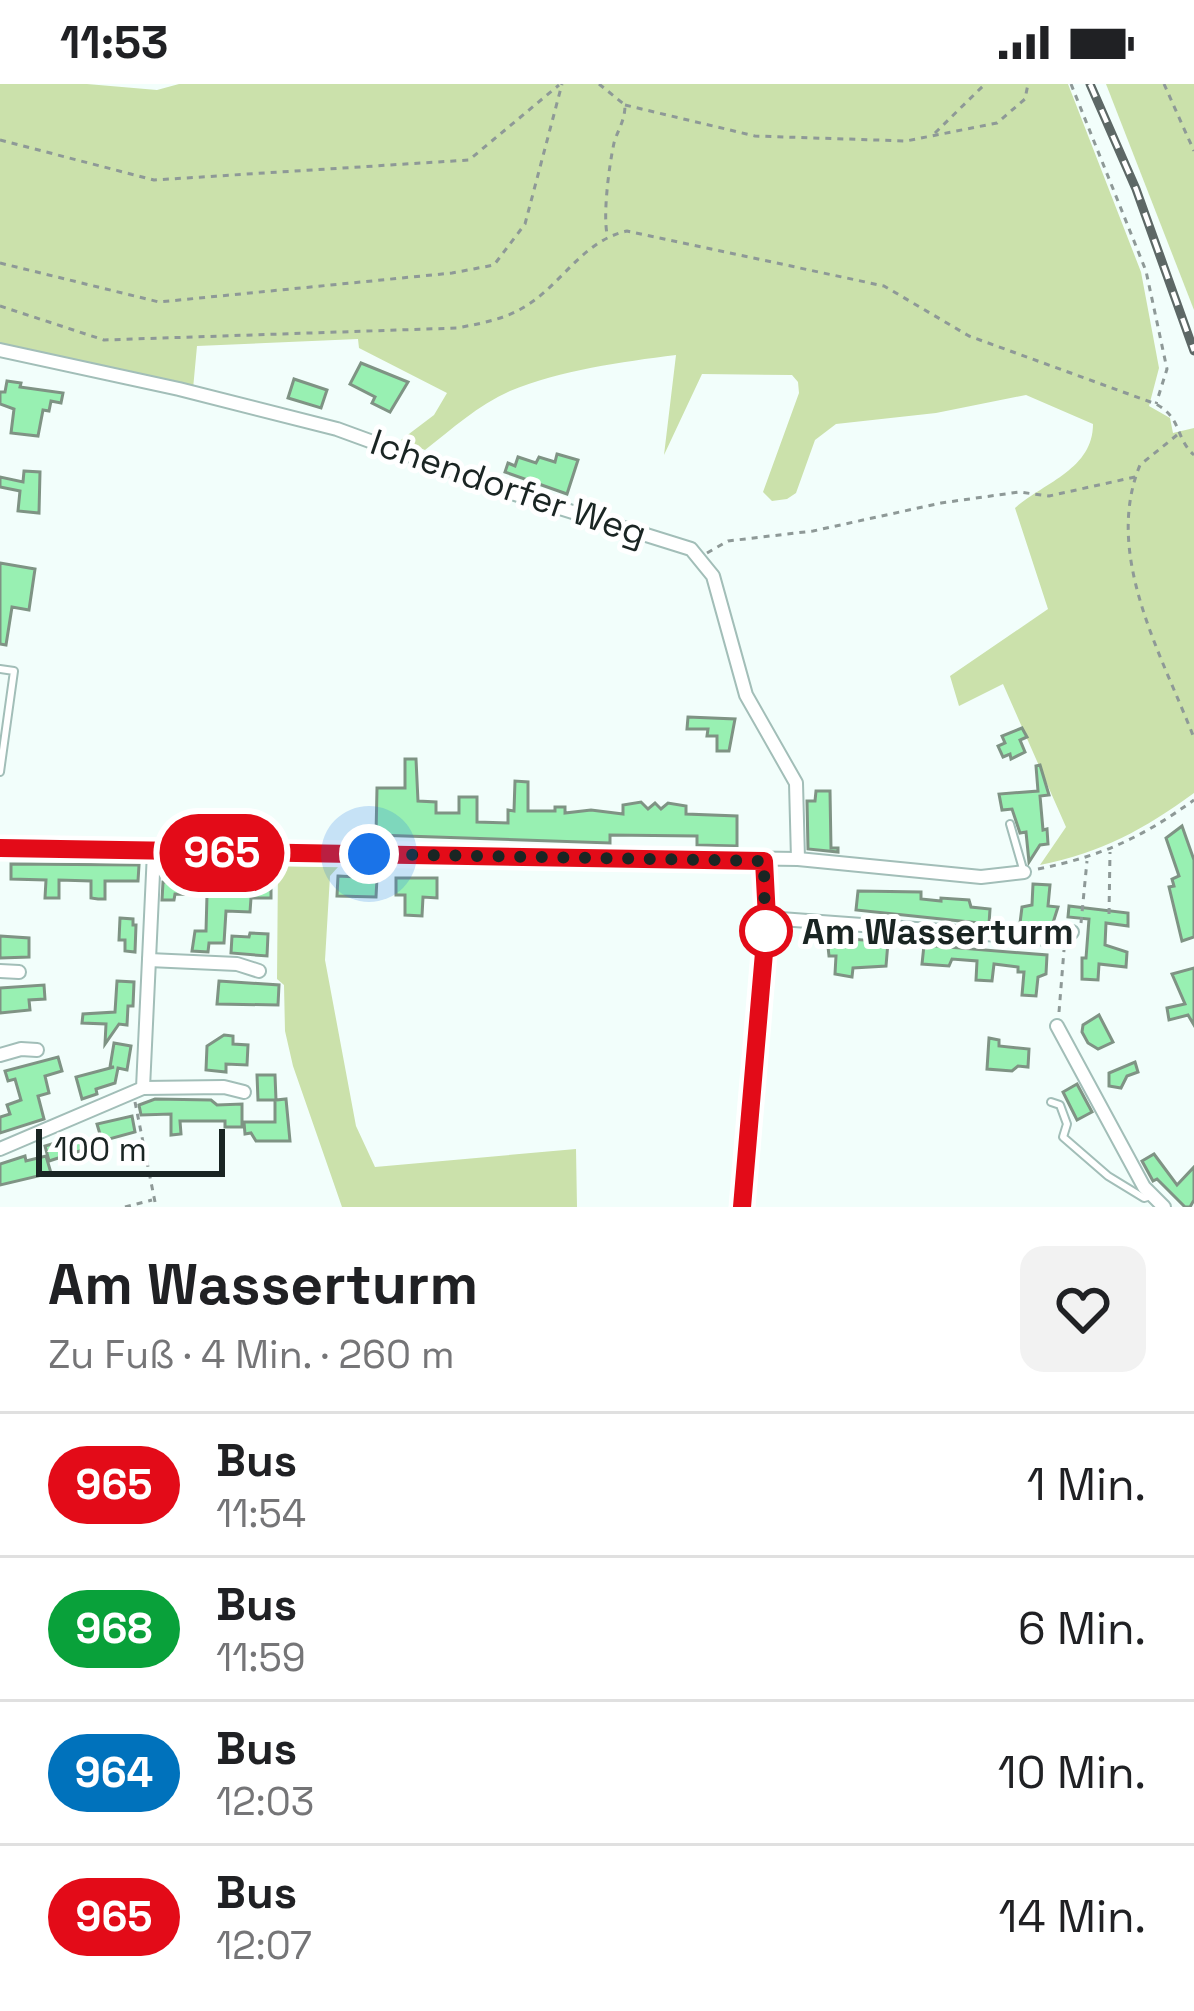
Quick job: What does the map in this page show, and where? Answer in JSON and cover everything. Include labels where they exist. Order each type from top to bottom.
[{"type":"street","name":"Ichendorfer Weg","points":[[0,350],[361,436],[515,494],[674,543],[700,557]]},
{"type":"street","points":[[700,557],[717,587],[742,683],[796,783],[798,859]]},
{"type":"street","points":[[0,848],[798,859],[981,877],[1024,872]]},
{"type":"street","points":[[138,1091],[154,852]]},
{"type":"street","points":[[742,1207],[767,918],[764,861]]},
{"type":"street","points":[[767,918],[1068,936]]},
{"type":"street","points":[[149,960],[237,964],[259,971]]},
{"type":"street","points":[[0,971],[19,973]]},
{"type":"street","points":[[1058,1026],[1151,1196],[1164,1207]]},
{"type":"street","points":[[0,1054],[21,1048],[37,1050]]},
{"type":"street","points":[[0,1149],[138,1091],[224,1087],[244,1092]]},
{"type":"lane","points":[[0,669],[14,671],[0,772]]},
{"type":"lane","points":[[1010,824],[1024,872]]},
{"type":"lane","points":[[1051,1102],[1060,1105],[1067,1124],[1063,1137],[1108,1176],[1144,1198],[1151,1196]]},
{"type":"path","points":[[0,140],[154,180],[470,160],[561,84]]},
{"type":"path","points":[[0,263],[159,302],[494,265],[525,224],[561,84]]},
{"type":"path","points":[[598,84],[625,105],[755,136],[906,141],[997,123],[1024,99],[1028,84]]},
{"type":"path","points":[[931,136],[985,84]]},
{"type":"path","points":[[1071,84],[1147,271],[1167,369],[1156,404]]},
{"type":"path","points":[[1164,84],[1194,151]]},
{"type":"path","points":[[607,236],[603,213],[625,105]]},
{"type":"path","points":[[0,306],[104,340],[458,328],[499,320],[532,302],[607,236],[627,232],[884,286],[969,336],[1156,404],[1172,413],[1194,455]]},
{"type":"path","points":[[1180,433],[1140,465],[1126,543],[1142,603],[1194,738]]},
{"type":"path","points":[[700,557],[728,541],[813,531],[1000,494],[1049,496],[1135,477]]},
{"type":"path","points":[[1024,872],[1110,850],[1193,802]]},
{"type":"path","points":[[1109,914],[1110,850]]},
{"type":"path","points":[[1058,1026],[1068,936],[1082,922],[1087,859]]},
{"type":"path","points":[[125,1207],[155,1203],[138,1091]]},
{"type":"green space","points":[[0,84],[157,90],[179,84],[1068,84],[1141,272],[1159,368],[1149,406],[1170,418],[1173,433],[1194,428],[1194,793],[1122,838],[1040,865],[1066,827],[1003,684],[959,706],[950,676],[1048,609],[1015,508],[1076,463],[1091,439],[1093,424],[1026,395],[936,413],[836,424],[815,440],[796,493],[772,501],[763,492],[799,393],[792,375],[702,374],[664,455],[676,355],[570,372],[510,391],[476,410],[425,450],[401,440],[434,415],[447,393],[359,348],[358,339],[197,346],[193,389],[0,343]]},
{"type":"green space","points":[[1106,84],[1194,84],[1194,310]]},
{"type":"green space","points":[[278,866],[338,867],[330,876],[325,960],[356,1126],[375,1167],[576,1149],[577,1207],[342,1207],[285,1031],[284,985],[277,979]]},
{"type":"building","points":[[361,363],[408,382],[390,412],[372,403],[375,397],[350,384]]},
{"type":"building","points":[[294,379],[327,390],[321,408],[288,398]]},
{"type":"building","points":[[7,381],[63,393],[61,403],[51,401],[49,411],[43,410],[38,436],[11,433],[14,409],[0,404]]},
{"type":"building","points":[[557,454],[578,460],[567,494],[505,472],[508,463],[515,466],[518,457],[555,462]]},
{"type":"building","points":[[24,471],[40,472],[39,513],[18,511],[20,491],[0,487],[0,477],[23,482]]},
{"type":"building","points":[[0,563],[35,569],[29,610],[12,607],[6,645],[0,644]]},
{"type":"building","points":[[688,717],[735,719],[729,751],[717,751],[717,736],[707,736],[708,729],[687,729]]},
{"type":"building","points":[[1022,728],[1027,737],[1020,740],[1025,752],[1011,759],[1010,754],[1003,757],[998,746],[1005,743],[1002,736]]},
{"type":"building","points":[[405,759],[416,759],[418,801],[436,802],[436,813],[459,813],[459,797],[477,797],[477,822],[508,823],[508,810],[514,811],[515,781],[528,782],[528,811],[565,807],[565,813],[623,814],[623,805],[641,802],[648,809],[655,803],[661,809],[668,803],[686,806],[686,814],[737,816],[737,846],[697,845],[697,836],[610,835],[610,843],[376,835],[377,788],[405,788]]},
{"type":"building","points":[[1040,765],[1049,795],[1040,796],[1048,844],[1040,845],[1029,862],[1026,832],[1020,833],[1012,809],[1002,810],[999,794],[1038,791],[1036,766]]},
{"type":"building","points":[[816,791],[830,791],[831,848],[838,852],[808,849],[807,801],[815,801]]},
{"type":"building","points":[[1182,826],[1194,860],[1194,937],[1182,941],[1169,887],[1179,876],[1166,838]]},
{"type":"building","points":[[11,864],[139,865],[138,881],[105,881],[105,899],[98,899],[91,898],[91,881],[59,880],[59,898],[45,898],[46,880],[11,879]]},
{"type":"building","points":[[260,873],[271,873],[271,898],[251,898],[250,912],[226,911],[224,943],[209,943],[208,952],[192,951],[195,931],[206,931],[207,895],[175,894],[174,900],[162,900],[163,882],[174,882],[175,877],[260,878]]},
{"type":"building","points":[[338,876],[377,878],[376,897],[337,896]]},
{"type":"building","points":[[396,878],[437,878],[437,898],[423,897],[422,916],[405,915],[405,895],[396,895]]},
{"type":"building","points":[[1033,884],[1050,885],[1048,906],[1058,907],[1052,926],[1020,923],[1022,907],[1032,905]]},
{"type":"building","points":[[858,891],[921,892],[921,899],[969,900],[971,907],[990,909],[989,924],[856,910]]},
{"type":"building","points":[[1069,906],[1128,913],[1128,926],[1106,923],[1105,945],[1127,952],[1126,967],[1099,964],[1098,980],[1082,979],[1089,919],[1068,917]]},
{"type":"building","points":[[120,918],[133,919],[136,925],[135,952],[125,951],[125,940],[119,940]]},
{"type":"building","points":[[250,933],[268,934],[267,956],[231,953],[232,936],[249,937]]},
{"type":"building","points":[[0,936],[29,938],[29,957],[0,958]]},
{"type":"building","points":[[827,937],[888,942],[886,966],[853,968],[852,977],[835,974],[836,956],[829,956]]},
{"type":"building","points":[[924,945],[1047,955],[1046,974],[1038,977],[1036,996],[1022,995],[1024,972],[1018,972],[1018,967],[994,964],[992,981],[976,980],[977,961],[922,964]]},
{"type":"building","points":[[1194,968],[1194,1025],[1188,1015],[1169,1020],[1167,1008],[1185,1004],[1172,974]]},
{"type":"building","points":[[117,981],[134,982],[133,1006],[128,1006],[127,1025],[119,1024],[105,1044],[106,1024],[82,1023],[83,1014],[115,1012]]},
{"type":"building","points":[[219,981],[279,985],[278,1005],[217,1004]]},
{"type":"building","points":[[44,985],[45,999],[29,1000],[30,1010],[0,1013],[0,988]]},
{"type":"building","points":[[1099,1015],[1113,1042],[1098,1049],[1082,1032],[1083,1025]]},
{"type":"building","points":[[224,1035],[233,1036],[233,1044],[248,1045],[247,1065],[226,1064],[226,1072],[206,1070],[207,1046]]},
{"type":"building","points":[[989,1038],[999,1040],[999,1046],[1029,1049],[1028,1067],[987,1069]]},
{"type":"building","points":[[114,1043],[131,1046],[127,1070],[118,1068],[115,1083],[82,1099],[76,1077],[114,1067],[110,1067]]},
{"type":"building","points":[[58,1057],[62,1071],[45,1076],[49,1093],[38,1096],[44,1119],[0,1133],[0,1117],[10,1114],[7,1105],[21,1100],[15,1079],[8,1081],[5,1071]]},
{"type":"building","points":[[1135,1062],[1138,1072],[1127,1076],[1121,1088],[1109,1086],[1109,1073]]},
{"type":"building","points":[[257,1075],[275,1075],[276,1100],[286,1099],[290,1141],[256,1141],[251,1133],[245,1134],[244,1122],[275,1122],[275,1100],[258,1100]]},
{"type":"building","points":[[1077,1084],[1092,1112],[1077,1120],[1063,1092]]},
{"type":"building","points":[[155,1099],[242,1104],[242,1127],[225,1127],[225,1121],[180,1121],[181,1134],[171,1135],[171,1114],[141,1115],[139,1105]]},
{"type":"building","points":[[132,1116],[135,1132],[102,1141],[97,1124]]},
{"type":"building","points":[[78,1136],[83,1150],[49,1161],[45,1146]]},
{"type":"building","points":[[1154,1154],[1177,1185],[1194,1167],[1190,1207],[1157,1179],[1153,1181],[1142,1161]]},
{"type":"building","points":[[25,1156],[26,1161],[46,1156],[51,1173],[0,1185],[0,1164]]},
{"type":"railway","points":[[1090,84],[1136,189],[1194,351]]},
{"type":"bus line","name":"965","points":[[0,848],[764,861],[767,918],[742,1207]]},
{"type":"place","name":"Am Wasserturm","points":[[766,931]]},
{"type":"route","points":[[369,854],[764,861],[765,941],[766,931]]}]
